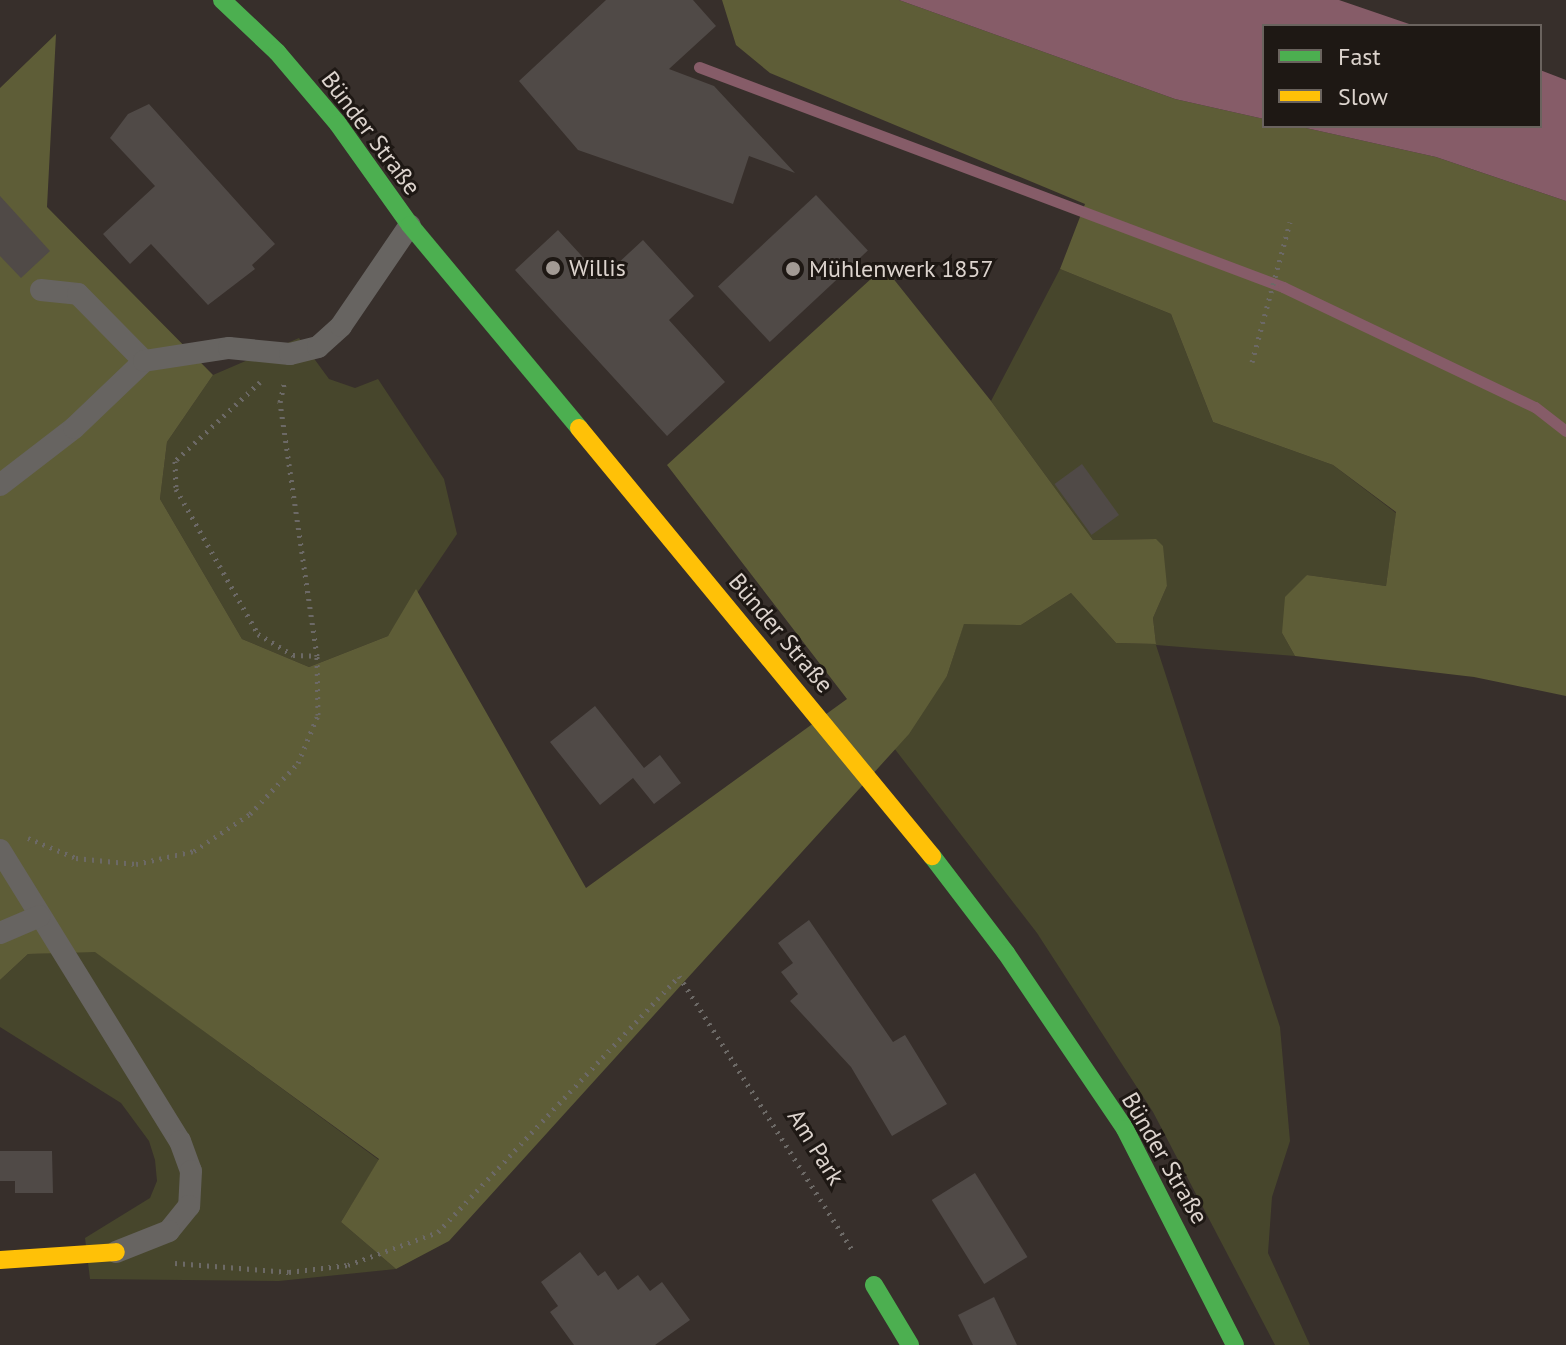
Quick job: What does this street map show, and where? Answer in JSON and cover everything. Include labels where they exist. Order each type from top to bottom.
[{"type":"main road","name":"Bünder Straße","points":[[222,0],[268,43],[328,112],[410,225],[881,789],[1006,953],[1125,1129],[1235,1345]]},
{"type":"main road","points":[[0,1260],[116,1252]]},
{"type":"main road","points":[[874,1285],[910,1345]]},
{"type":"lane","points":[[0,485],[74,428],[144,361],[229,348],[290,354],[318,347],[341,326],[410,225]]},
{"type":"lane","points":[[41,290],[78,294],[144,361]]},
{"type":"lane","points":[[7,845],[40,916],[180,1141],[191,1171],[189,1206],[169,1231],[116,1252]]},
{"type":"lane","points":[[0,933],[40,916]]},
{"type":"path","points":[[1252,362],[1290,222]]},
{"type":"path","points":[[290,354],[175,461],[176,489],[258,634],[293,655],[317,656]]},
{"type":"path","points":[[7,845],[29,837],[76,858],[136,864],[194,851],[250,814],[298,763],[318,715],[317,656],[280,402],[290,354]]},
{"type":"path","name":"Am Park","points":[[167,1262],[289,1272],[348,1265],[438,1232],[679,976],[874,1285]]},
{"type":"shaded area","points":[[722,0],[899,0],[1175,99],[1262,119],[1262,128],[1306,128],[1436,157],[1566,201],[1566,696],[1474,677],[1295,656],[1282,633],[1285,597],[1307,575],[1386,586],[1396,512],[1333,465],[1213,422],[1171,314],[1060,269],[1085,204],[770,73],[736,45]]},
{"type":"shaded area","points":[[899,0],[1339,0],[1409,24],[1262,24],[1262,119],[1175,99]]},
{"type":"shaded area","points":[[56,34],[47,207],[213,375],[167,442],[160,499],[242,639],[309,667],[388,636],[416,589],[586,888],[847,699],[667,465],[884,267],[991,401],[1093,540],[1156,539],[1163,546],[1167,586],[1153,618],[1156,644],[1116,643],[1071,593],[1021,625],[964,624],[947,676],[909,734],[449,1241],[396,1269],[341,1222],[379,1159],[95,952],[28,954],[0,980],[0,88]]},
{"type":"shaded area","points":[[1542,71],[1566,80],[1566,201],[1436,157],[1306,128],[1542,128]]},
{"type":"shaded area","points":[[1060,269],[1171,314],[1213,422],[1333,465],[1396,513],[1386,586],[1307,575],[1282,633],[1295,656],[1156,645],[1280,1027],[1290,1141],[1272,1197],[1268,1253],[1310,1345],[1275,1345],[1153,1112],[1037,933],[894,748],[947,676],[964,623],[1021,625],[1071,593],[1116,643],[1156,644],[1153,618],[1167,586],[1155,539],[1093,540],[991,401]]},
{"type":"shaded area","points":[[299,338],[329,379],[355,388],[378,379],[444,479],[457,534],[388,636],[309,667],[242,639],[160,499],[167,442],[213,375]]},
{"type":"shaded area","points":[[95,951],[379,1160],[341,1222],[396,1269],[279,1281],[90,1279],[85,1238],[150,1198],[157,1181],[155,1160],[149,1141],[121,1103],[0,1027],[0,980],[28,954]]},
{"type":"building","points":[[606,0],[693,0],[716,26],[669,69],[714,86],[795,173],[749,156],[733,204],[578,150],[519,81]]},
{"type":"building","points":[[149,104],[275,244],[252,265],[255,269],[208,305],[151,244],[130,264],[103,234],[155,186],[110,138],[128,114]]},
{"type":"building","name":"Mühlenwerk 1857","points":[[816,195],[868,251],[770,342],[718,286]]},
{"type":"building","points":[[0,196],[50,251],[21,278],[0,256]]},
{"type":"building","points":[[558,230],[602,278],[643,240],[694,296],[669,320],[725,382],[667,436],[515,270]]},
{"type":"building","points":[[1082,464],[1119,515],[1092,535],[1054,484]]},
{"type":"building","points":[[595,706],[644,768],[660,755],[681,783],[654,804],[633,778],[600,805],[550,742]]},
{"type":"building","points":[[809,920],[893,1042],[905,1035],[947,1104],[892,1136],[851,1067],[790,1001],[798,994],[781,972],[793,963],[778,943]]},
{"type":"building","points":[[0,1151],[52,1151],[53,1193],[15,1193],[15,1181],[0,1181]]},
{"type":"building","points":[[975,1173],[1027,1257],[984,1284],[932,1200]]},
{"type":"building","points":[[580,1252],[598,1276],[605,1271],[618,1290],[638,1275],[650,1291],[662,1282],[690,1320],[655,1345],[574,1345],[550,1312],[558,1306],[541,1282]]},
{"type":"building","points":[[994,1297],[1017,1345],[973,1345],[958,1315]]},
{"type":"waterway","points":[[699,67],[1283,287],[1535,407],[1566,431]]},
{"type":"traffic: fast","points":[[222,0],[277,52],[338,124],[410,225],[579,428]]},
{"type":"traffic: fast","points":[[932,856],[1006,953],[1125,1129],[1235,1345]]},
{"type":"traffic: fast","points":[[874,1285],[910,1345]]},
{"type":"traffic: slow","points":[[579,428],[932,856]]},
{"type":"traffic: slow","points":[[0,1260],[116,1252]]},
{"type":"place","name":"Willis","points":[[553,268]]},
{"type":"place","name":"Mühlenwerk 1857","points":[[793,269]]}]
